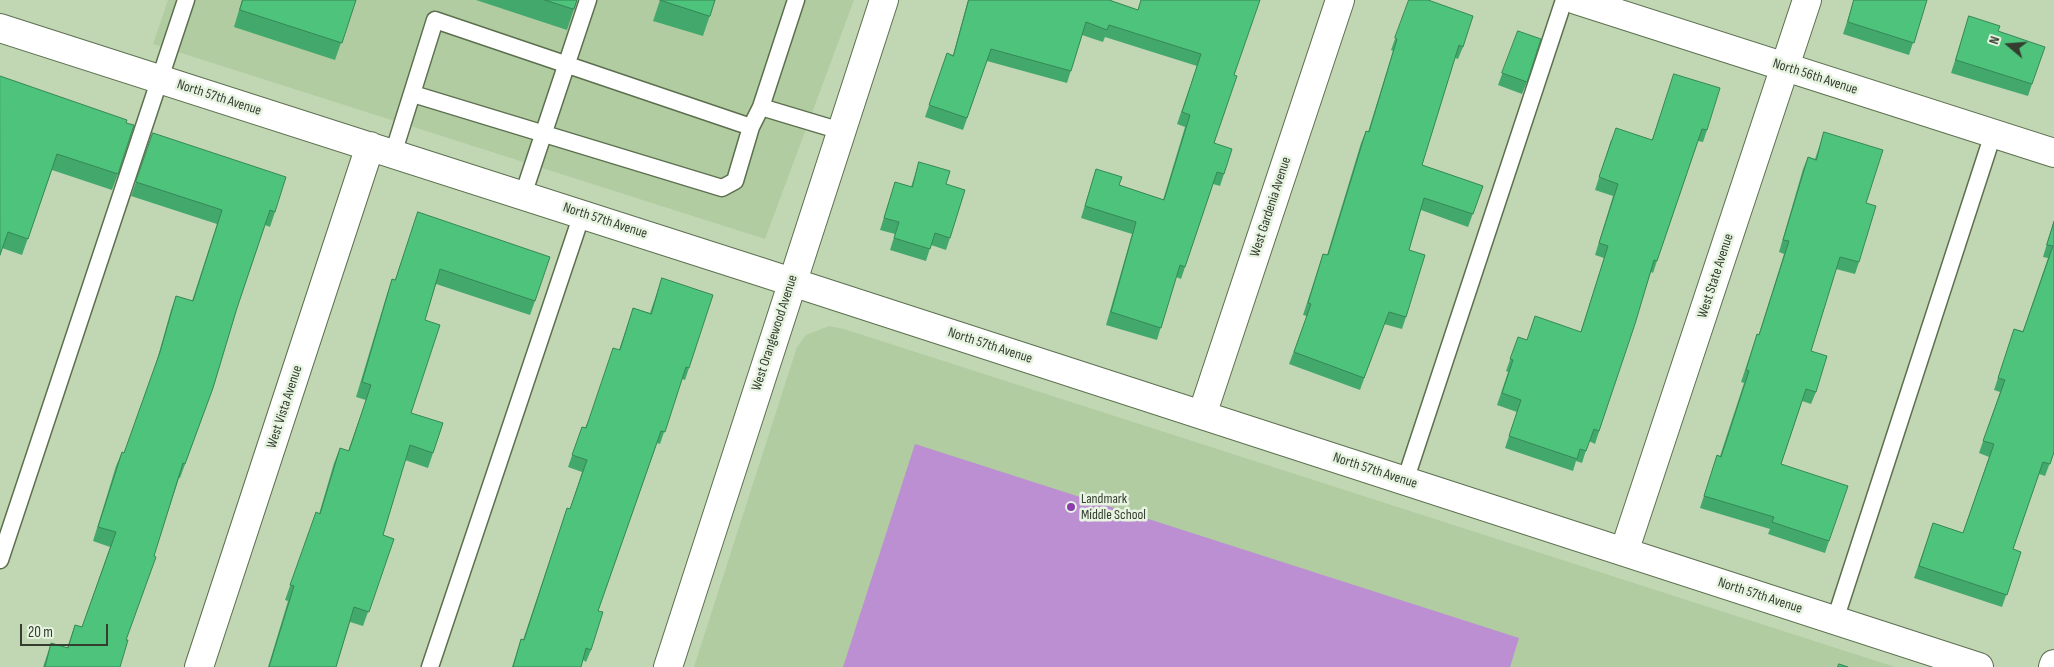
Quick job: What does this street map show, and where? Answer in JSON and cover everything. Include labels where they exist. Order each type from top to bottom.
[{"type":"street","name":"West Orangewood Avenue","points":[[668,667],[884,0]]},
{"type":"street","name":"West Gardenia Avenue","points":[[1202,415],[1340,0]]},
{"type":"street","name":"North 56th Avenue","points":[[1576,0],[2054,153]]},
{"type":"street","name":"West State Avenue","points":[[1624,552],[1807,0]]},
{"type":"street","name":"North 57th Avenue","points":[[0,28],[582,214],[1979,667]]},
{"type":"street","name":"West Vista Avenue","points":[[199,667],[382,150]]},
{"type":"lane","points":[[0,560],[186,0]]},
{"type":"lane","points":[[522,195],[588,0]]},
{"type":"lane","points":[[413,94],[722,188],[735,181],[796,0]]},
{"type":"lane","points":[[1405,481],[1564,0]]},
{"type":"lane","points":[[382,150],[413,94],[436,20],[752,127]]},
{"type":"lane","points":[[761,106],[841,131]]},
{"type":"lane","points":[[1834,620],[1993,134]]},
{"type":"lane","points":[[430,667],[582,214]]},
{"type":"shaded area","points":[[168,0],[854,0],[765,239],[153,44]]},
{"type":"shaded area","name":"Landmark Middle School","points":[[829,326],[844,329],[1895,667],[694,667],[797,347],[806,335]]},
{"type":"shaded area","points":[[915,444],[1519,638],[1510,667],[843,667]]},
{"type":"building","points":[[243,0],[356,0],[342,43],[240,10]]},
{"type":"building","points":[[545,0],[577,0],[574,9]]},
{"type":"building","points":[[660,0],[715,0],[710,16]]},
{"type":"building","points":[[969,0],[1109,0],[1138,10],[1141,0],[1260,0],[1234,75],[1237,76],[1214,143],[1232,149],[1224,174],[1217,172],[1185,267],[1180,265],[1161,328],[1111,312],[1136,222],[1085,206],[1096,169],[1122,177],[1119,185],[1164,200],[1190,115],[1182,112],[1201,54],[1109,25],[1107,30],[1086,22],[1071,71],[991,49],[967,118],[929,105],[947,53],[953,56]]},
{"type":"building","points":[[1409,0],[1428,0],[1473,16],[1463,47],[1459,45],[1422,165],[1483,186],[1473,214],[1424,198],[1409,250],[1425,255],[1406,317],[1389,312],[1364,378],[1294,352],[1311,304],[1308,303],[1323,254],[1328,255],[1366,131],[1369,132],[1397,39],[1395,38]]},
{"type":"building","points":[[1854,0],[1927,0],[1914,43],[1848,22]]},
{"type":"building","points":[[1969,16],[2000,26],[1998,31],[2045,47],[2032,84],[1956,60]]},
{"type":"building","points":[[1518,31],[1541,39],[1527,82],[1502,73]]},
{"type":"building","points":[[1674,74],[1720,88],[1707,130],[1702,129],[1657,261],[1654,260],[1635,324],[1599,431],[1594,429],[1586,451],[1580,449],[1577,459],[1509,436],[1521,400],[1502,393],[1513,360],[1510,359],[1518,337],[1527,340],[1535,316],[1581,332],[1608,246],[1599,243],[1618,184],[1599,177],[1616,128],[1652,140]]},
{"type":"building","points":[[0,76],[127,120],[126,123],[134,125],[118,174],[57,154],[28,239],[8,232],[0,255]]},
{"type":"building","points":[[1824,132],[1883,150],[1866,203],[1876,206],[1859,262],[1840,257],[1811,351],[1827,356],[1816,392],[1806,389],[1781,464],[1848,486],[1829,541],[1772,522],[1774,517],[1704,496],[1717,455],[1721,457],[1749,371],[1746,370],[1757,334],[1759,335],[1789,241],[1783,240],[1808,157],[1816,160]]},
{"type":"building","points":[[153,133],[286,177],[275,212],[270,210],[237,308],[213,388],[185,464],[183,463],[154,556],[156,557],[126,640],[128,640],[120,667],[45,667],[51,643],[68,648],[75,625],[82,627],[116,532],[98,527],[122,452],[124,453],[160,352],[176,296],[193,301],[222,210],[136,182]]},
{"type":"building","points":[[919,162],[950,171],[946,184],[965,190],[950,238],[935,233],[930,249],[894,238],[899,222],[884,218],[895,182],[912,187]]},
{"type":"building","points":[[418,212],[550,257],[535,301],[440,269],[425,320],[440,325],[411,413],[443,423],[433,453],[410,445],[383,535],[394,539],[369,612],[354,607],[336,667],[269,667],[294,586],[290,585],[316,512],[320,514],[340,448],[349,451],[371,385],[362,382],[392,279],[395,280]]},
{"type":"building","points":[[2054,222],[2054,452],[2050,464],[2043,462],[2013,549],[2021,552],[2007,595],[1919,566],[1933,523],[1963,533],[1994,444],[1983,441],[2005,380],[1998,378],[2014,329],[2023,332],[2053,246],[2047,245]]},
{"type":"building","points":[[662,278],[713,295],[689,368],[686,367],[665,432],[661,431],[598,611],[603,612],[591,650],[586,648],[581,667],[513,667],[521,639],[524,640],[567,508],[570,509],[587,460],[572,455],[582,427],[586,428],[613,348],[620,350],[633,308],[651,314]]},
{"type":"place","name":"Landmark Middle School","points":[[1071,507]]}]
